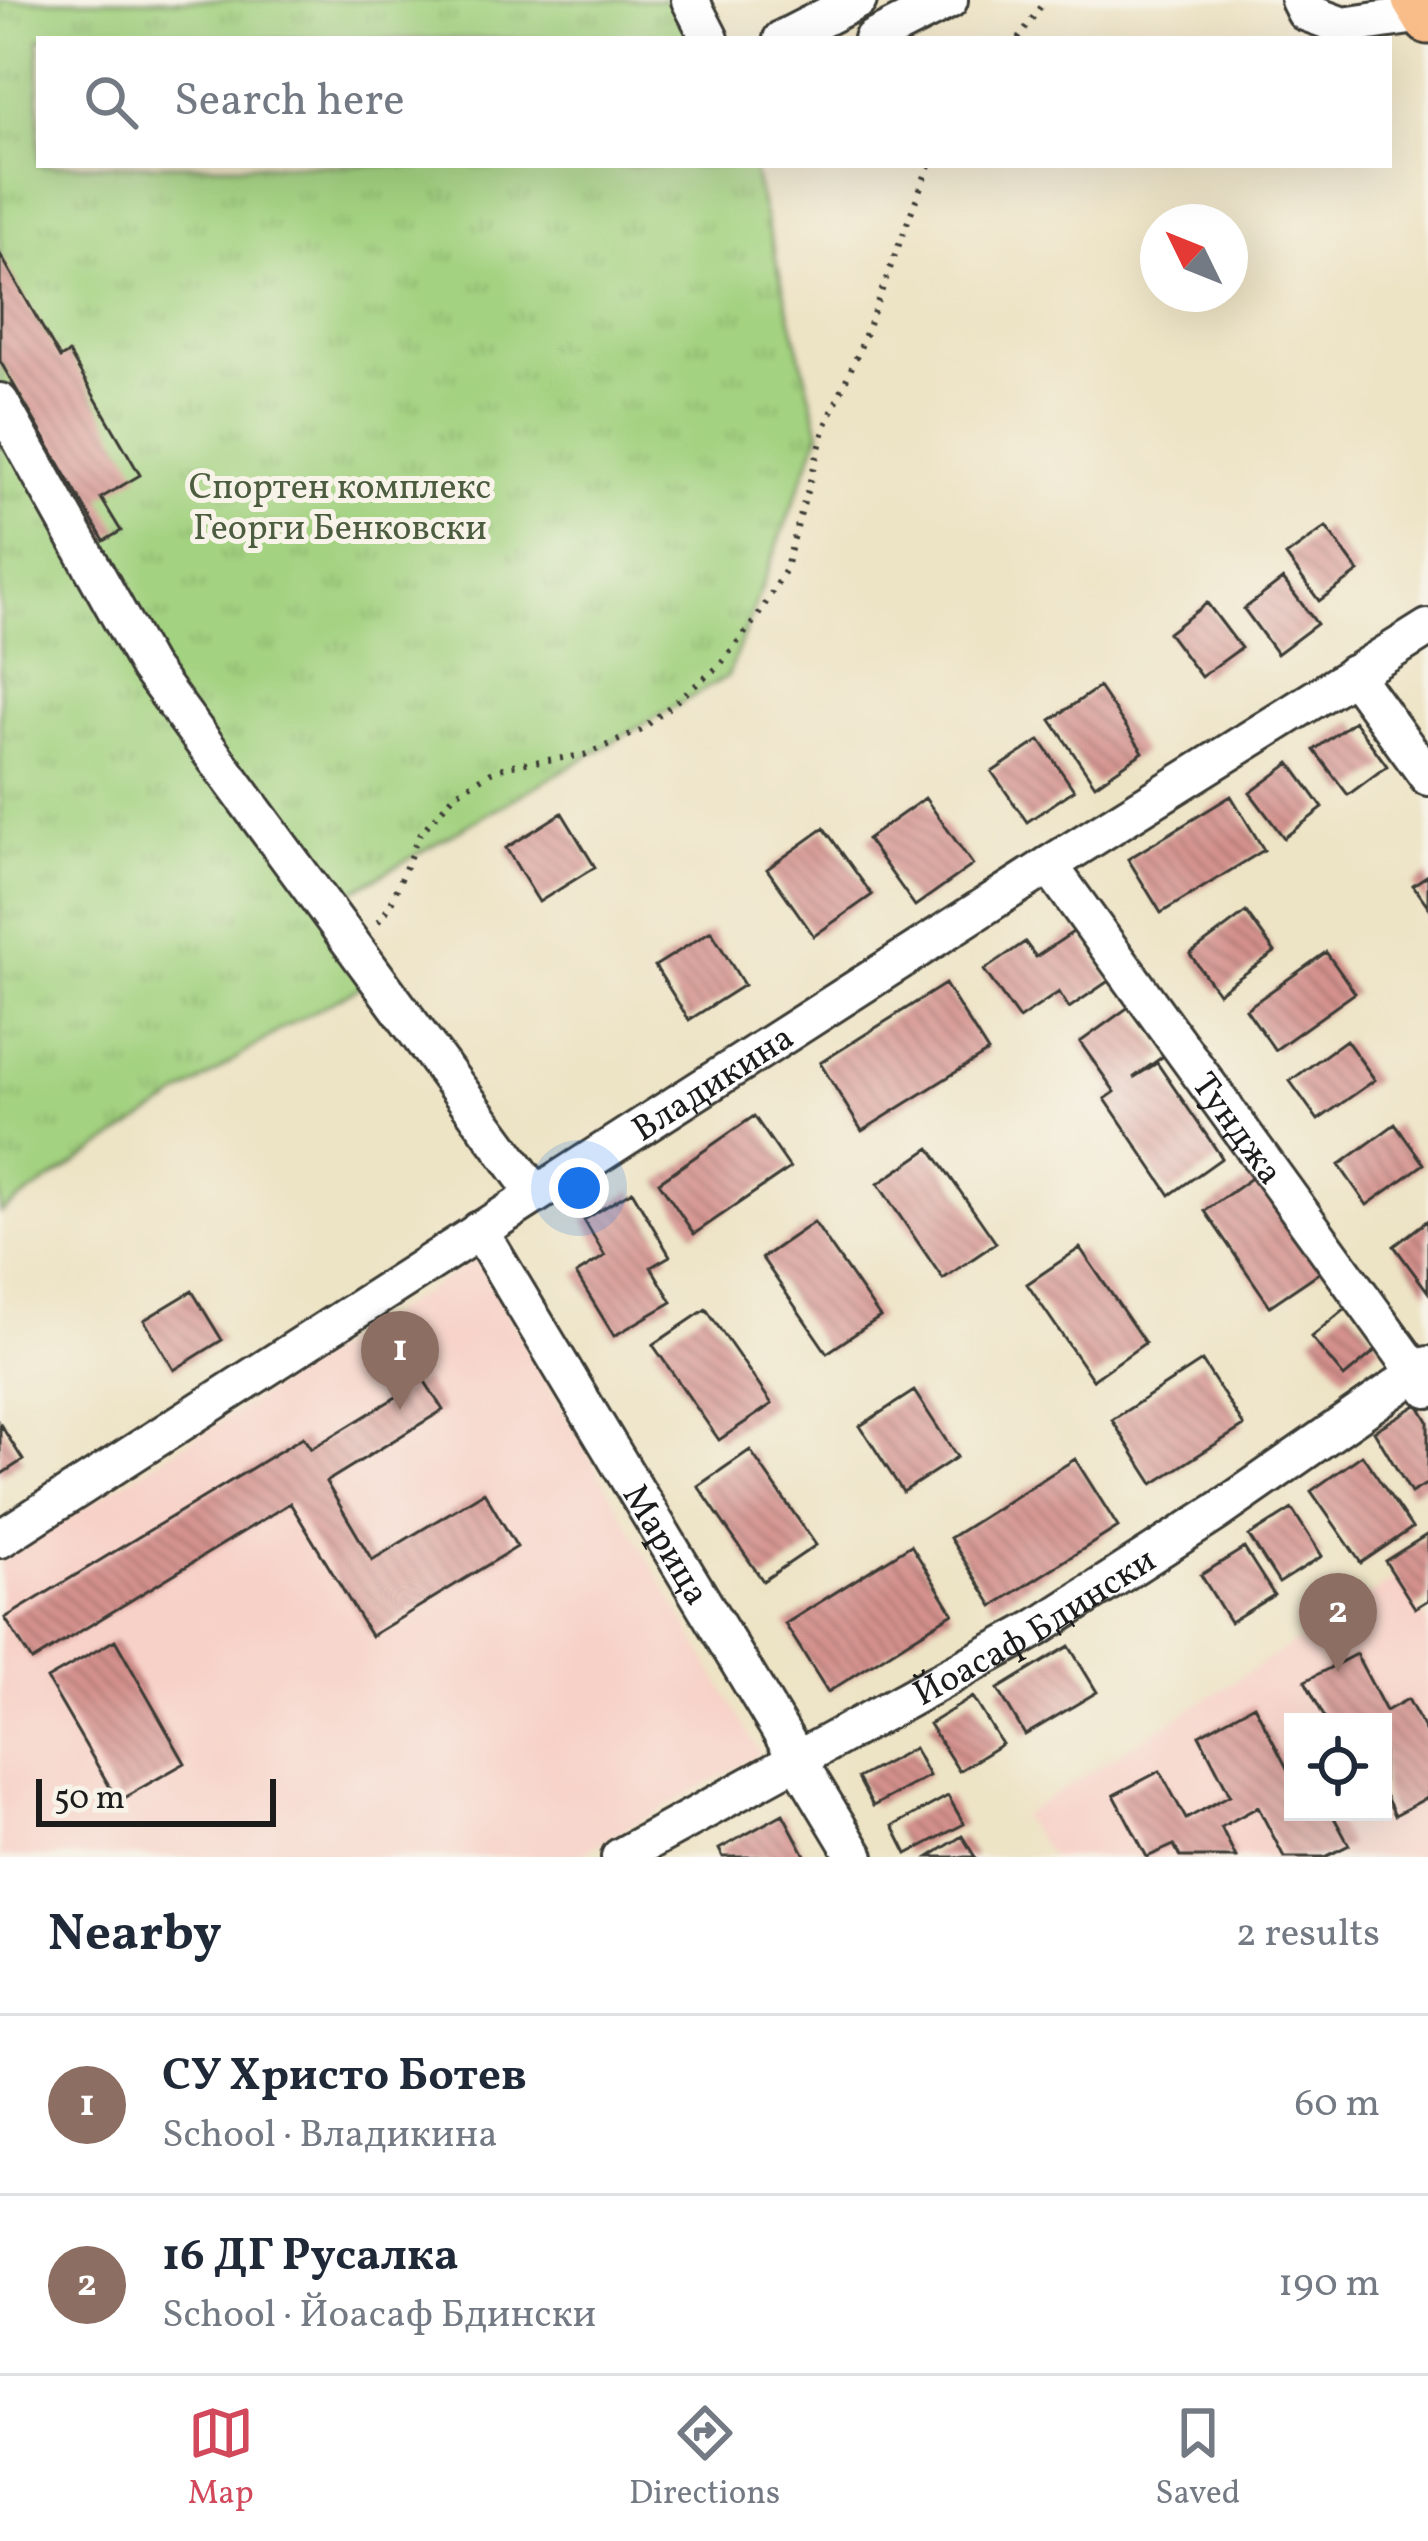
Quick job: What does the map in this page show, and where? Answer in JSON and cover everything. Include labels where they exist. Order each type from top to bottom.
[{"type":"street","points":[[690,0],[708,36]]},
{"type":"street","points":[[788,36],[858,0]]},
{"type":"street","points":[[878,36],[949,0]]},
{"type":"street","points":[[1299,0],[1305,12],[1343,26],[1422,12]]},
{"type":"street","points":[[0,402],[148,668],[535,1193]]},
{"type":"street","name":"Владикина","points":[[0,1539],[1049,865],[1428,628]]},
{"type":"street","points":[[1354,674],[1428,777]]},
{"type":"street","name":"Тунджа","points":[[1049,865],[1424,1376]]},
{"type":"street","name":"Марица","points":[[479,1230],[856,1857]]},
{"type":"street","name":"Йоасаф Бдински","points":[[620,1857],[1036,1628],[1424,1376]]},
{"type":"path","points":[[1020,36],[1045,0]]},
{"type":"path","points":[[355,949],[390,905],[418,835],[455,794],[490,772],[584,755],[640,730],[719,666],[758,616],[785,571],[825,427],[859,351],[927,168]]},
{"type":"shaded area","points":[[476,1259],[760,1754],[575,1857],[0,1857],[0,1561]]},
{"type":"shaded area","points":[[1397,1578],[1428,1623],[1428,1857],[1051,1857],[1021,1816]]},
{"type":"green space","name":"Спортен комплекс Георги Бенковски","points":[[0,0],[677,0],[695,36],[36,36],[36,168],[753,168],[820,433],[728,676],[325,907],[377,978],[283,1028],[0,1213]]},
{"type":"building","points":[[0,254],[60,358],[69,353],[140,475],[101,498],[121,531],[104,541],[0,361]]},
{"type":"building","points":[[1326,527],[1359,572],[1319,601],[1286,556]]},
{"type":"building","points":[[1283,579],[1317,624],[1277,654],[1244,609]]},
{"type":"building","points":[[1207,603],[1241,648],[1201,677],[1168,633]]},
{"type":"building","points":[[1099,687],[1143,752],[1095,785],[1051,720]]},
{"type":"building","points":[[1354,721],[1387,766],[1348,795],[1314,750]]},
{"type":"building","points":[[1040,740],[1074,790],[1027,822],[992,772]]},
{"type":"building","points":[[1290,763],[1323,808],[1284,838],[1250,793]]},
{"type":"building","points":[[1231,796],[1264,850],[1161,913],[1128,859]]},
{"type":"building","points":[[925,798],[973,865],[915,906],[867,839]]},
{"type":"building","points":[[562,813],[595,867],[539,902],[506,848]]},
{"type":"building","points":[[824,828],[872,895],[814,936],[767,869]]},
{"type":"building","points":[[1428,875],[1428,906],[1413,885]]},
{"type":"building","points":[[1246,912],[1275,952],[1218,993],[1190,954]]},
{"type":"building","points":[[1076,930],[1110,980],[1069,1008],[1059,992],[1019,1019],[984,970],[1025,942],[1036,957]]},
{"type":"building","points":[[711,931],[744,985],[689,1020],[655,966]]},
{"type":"building","points":[[1326,952],[1355,993],[1275,1050],[1246,1009]]},
{"type":"building","points":[[945,984],[988,1052],[862,1131],[820,1063]]},
{"type":"building","points":[[1130,1006],[1165,1055],[1133,1078],[1157,1063],[1222,1158],[1170,1195],[1105,1099],[1115,1092],[1080,1042]]},
{"type":"building","points":[[1346,1040],[1375,1080],[1318,1120],[1290,1081]]},
{"type":"building","points":[[754,1116],[790,1168],[694,1234],[659,1182]]},
{"type":"building","points":[[1395,1124],[1424,1164],[1367,1205],[1339,1165]]},
{"type":"building","points":[[930,1148],[996,1243],[943,1279],[878,1184]]},
{"type":"building","points":[[1257,1174],[1323,1270],[1270,1306],[1205,1211]]},
{"type":"building","points":[[632,1191],[670,1256],[651,1267],[672,1302],[614,1336],[576,1274],[605,1256],[584,1220]]},
{"type":"building","points":[[1428,1220],[1428,1292],[1394,1246]]},
{"type":"building","points":[[814,1222],[880,1317],[827,1353],[762,1258]]},
{"type":"building","points":[[1080,1248],[1145,1343],[1093,1380],[1027,1284]]},
{"type":"building","points":[[192,1291],[222,1340],[174,1370],[144,1320]]},
{"type":"building","points":[[1348,1306],[1381,1346],[1344,1377],[1311,1337]]},
{"type":"building","points":[[706,1309],[772,1404],[719,1440],[653,1345]]},
{"type":"building","points":[[1202,1361],[1244,1426],[1153,1484],[1112,1420]]},
{"type":"building","points":[[424,1380],[443,1410],[326,1482],[372,1560],[484,1492],[517,1547],[371,1636],[290,1503],[32,1661],[5,1618],[303,1437],[311,1449]]},
{"type":"building","points":[[914,1391],[957,1457],[903,1492],[860,1426]]},
{"type":"building","points":[[1418,1404],[1428,1421],[1428,1483],[1411,1493],[1374,1431]]},
{"type":"building","points":[[0,1424],[23,1460],[0,1475]]},
{"type":"building","points":[[750,1450],[816,1545],[763,1581],[698,1486]]},
{"type":"building","points":[[1362,1455],[1412,1528],[1361,1563],[1311,1491]]},
{"type":"building","points":[[1075,1459],[1118,1527],[993,1606],[950,1538]]},
{"type":"building","points":[[1292,1509],[1322,1556],[1279,1583],[1249,1536]]},
{"type":"building","points":[[1428,1534],[1428,1600],[1415,1608],[1385,1561]]},
{"type":"building","points":[[911,1545],[953,1613],[828,1692],[785,1624]]},
{"type":"building","points":[[1244,1548],[1274,1595],[1230,1622],[1201,1575]]},
{"type":"building","points":[[115,1640],[185,1763],[118,1801],[47,1679]]},
{"type":"building","points":[[1069,1646],[1097,1692],[1025,1735],[998,1689]]},
{"type":"building","points":[[1356,1654],[1386,1711],[1408,1699],[1428,1736],[1428,1797],[1395,1815],[1392,1809],[1392,1713],[1322,1713],[1305,1681]]},
{"type":"building","points":[[973,1697],[1002,1744],[959,1771],[929,1724]]},
{"type":"building","points":[[1254,1705],[1284,1762],[1284,1821],[1336,1821],[1349,1845],[1325,1857],[1284,1857],[1258,1807],[1221,1827],[1236,1857],[1180,1857],[1174,1845],[1147,1857],[1114,1795],[1160,1771],[1186,1819],[1230,1795],[1199,1735]]},
{"type":"building","points":[[914,1748],[929,1776],[873,1806],[858,1778]]},
{"type":"building","points":[[948,1796],[964,1824],[907,1854],[893,1826]]},
{"type":"building","points":[[783,1814],[806,1857],[723,1857],[719,1849]]},
{"type":"building","points":[[962,1836],[975,1857],[929,1857]]},
{"type":"place","name":"СУ Христо Ботев","points":[[400,1410]]},
{"type":"place","name":"16 ДГ Русалка","points":[[1338,1672]]}]
